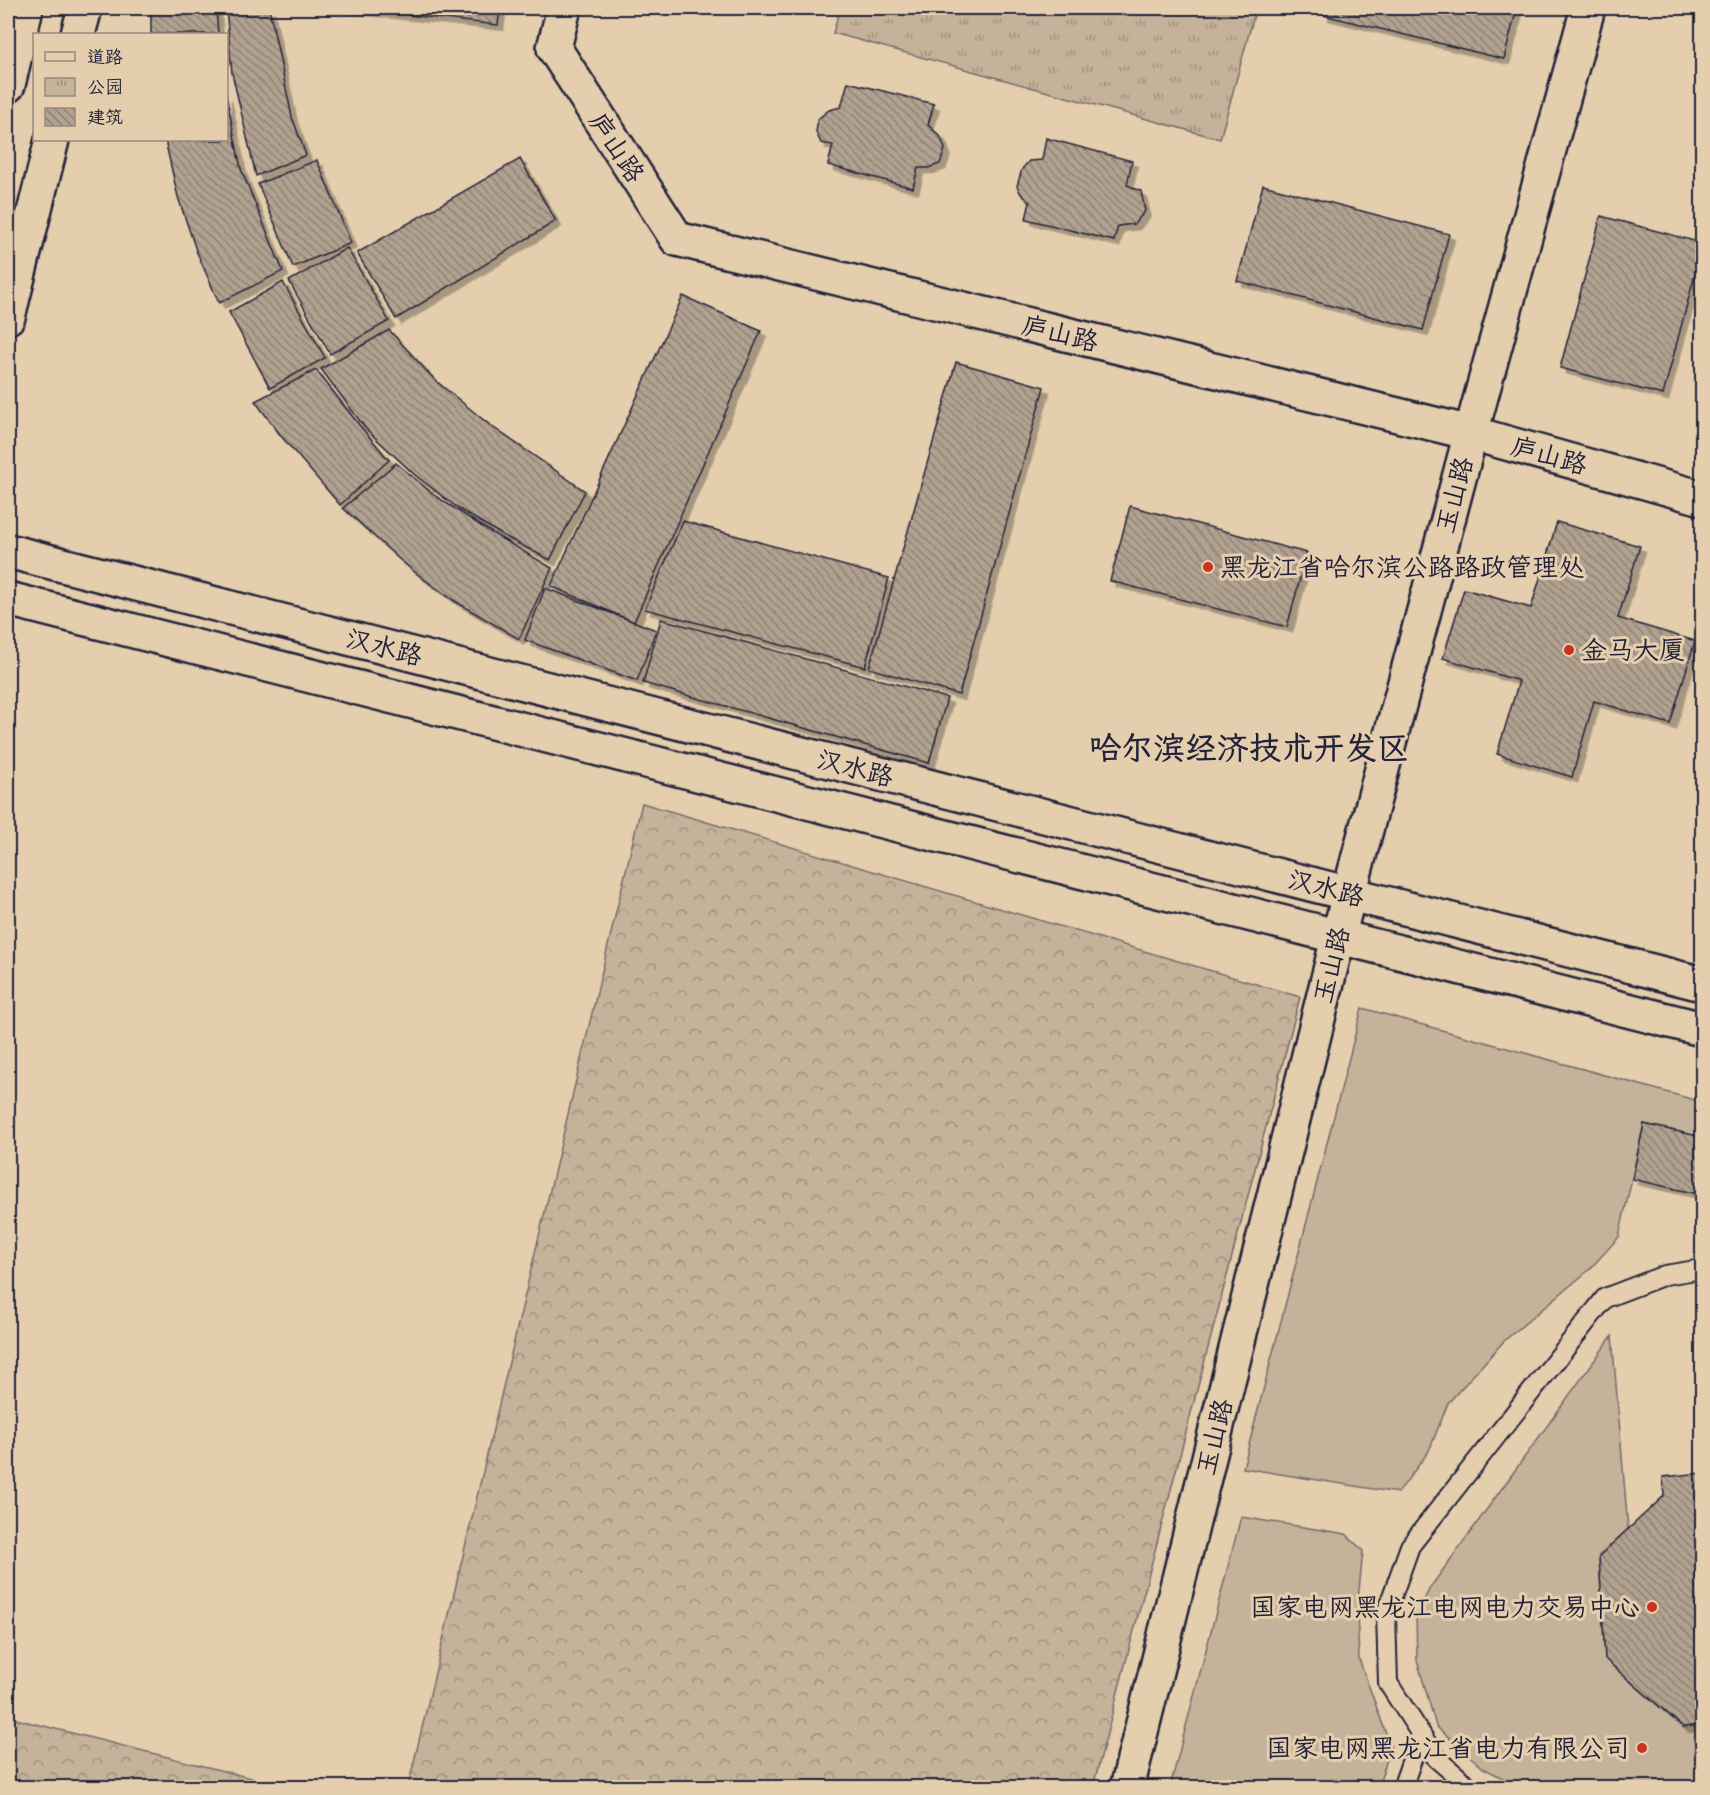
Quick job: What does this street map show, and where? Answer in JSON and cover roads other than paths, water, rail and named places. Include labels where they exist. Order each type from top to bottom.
[{"type":"main road","points":[[78,33],[85,8]]},
{"type":"main road","name":"庐山路","points":[[564,8],[554,48],[677,238],[1471,433],[1702,498]]},
{"type":"main road","name":"玉山路","points":[[1126,1788],[1338,936],[1471,433],[1588,8]]},
{"type":"main road","points":[[8,85],[20,10]]},
{"type":"main road","points":[[8,317],[52,141]]},
{"type":"main road","name":"汉水路","points":[[8,551],[1702,984]]},
{"type":"main road","name":"汉水路","points":[[8,599],[1702,1029]]},
{"type":"lane","points":[[1470,1788],[1437,1759],[1388,1683],[1386,1613],[1410,1546],[1605,1298],[1665,1275],[1702,1269]]},
{"type":"lane","points":[[1402,1788],[1421,1734]]},
{"type":"place","name":"黑龙江省哈尔滨公路路政管理处","points":[[1208,567]]},
{"type":"place","name":"金马大厦","points":[[1569,650]]},
{"type":"place","name":"国家电网黑龙江电网电力交易中心","points":[[1652,1607]]},
{"type":"place","name":"国家电网黑龙江省电力有限公司","points":[[1642,1748]]},
{"type":"district","name":"哈尔滨经济技术开发区","points":[[1249,748]]}]
